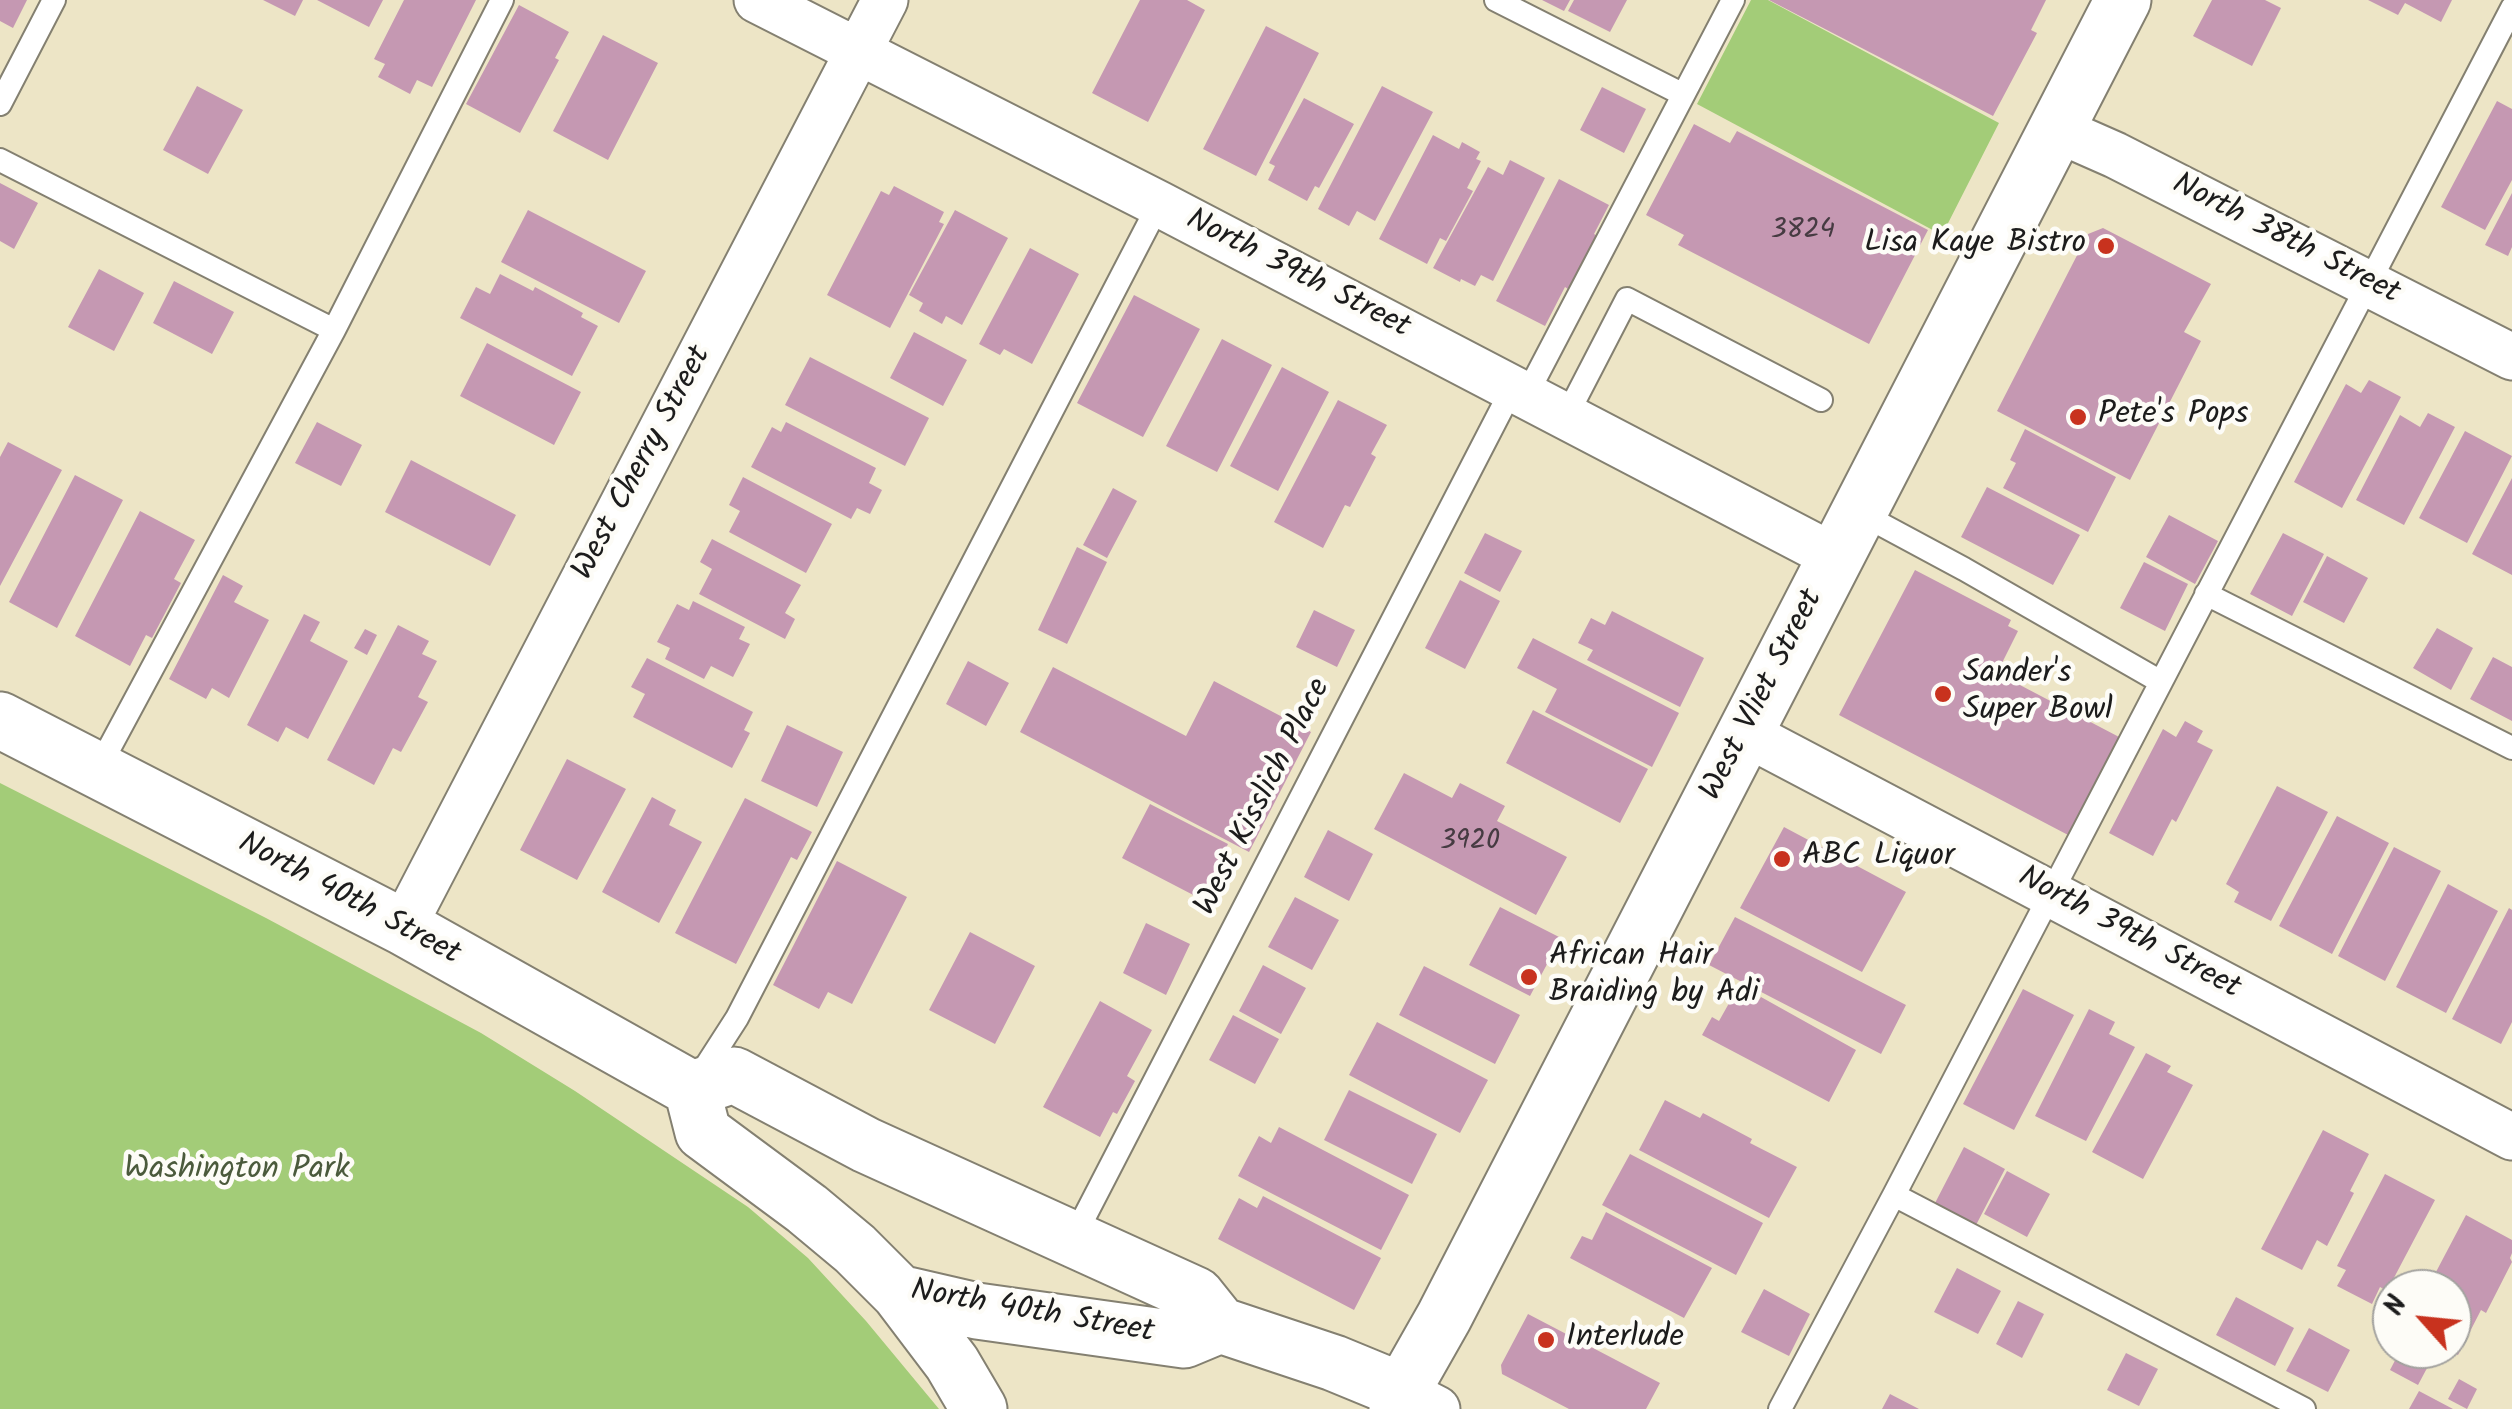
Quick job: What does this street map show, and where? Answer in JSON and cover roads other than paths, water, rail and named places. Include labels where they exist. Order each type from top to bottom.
[{"type":"street","name":"North 39th Street","points":[[757,0],[1568,416],[1847,534]]},
{"type":"street","name":"West Cherry Street","points":[[403,927],[885,0]]},
{"type":"street","name":"West Vliet Street","points":[[1403,1404],[1744,733],[2124,0]]},
{"type":"street","name":"North 38th Street","points":[[2056,129],[2116,155],[2512,356]]},
{"type":"street","name":"North 40th Street","points":[[0,720],[403,927],[692,1088],[734,1076],[866,1144],[1196,1295],[1220,1325],[1334,1363],[1403,1404]]},
{"type":"street","name":"North 39th Street","points":[[1744,733],[2512,1137]]},
{"type":"street","name":"North 40th Street","points":[[692,1088],[703,1132],[808,1209],[899,1292],[977,1311],[1184,1340],[1220,1325]]},
{"type":"street","points":[[899,1292],[952,1363],[980,1409]]},
{"type":"lane","points":[[0,104],[54,0]]},
{"type":"lane","points":[[97,771],[334,330],[502,0]]},
{"type":"lane","points":[[1496,0],[1682,94]]},
{"type":"lane","name":"West Kisslich Place","points":[[1072,1239],[1520,391],[1733,0]]},
{"type":"lane","points":[[1780,1409],[2512,8]]},
{"type":"lane","points":[[0,160],[334,330]]},
{"type":"lane","points":[[692,1088],[737,1018],[1159,204]]},
{"type":"lane","points":[[1568,416],[1627,299],[1821,400]]},
{"type":"lane","points":[[1847,534],[1964,569],[2161,682]]},
{"type":"lane","points":[[2206,594],[2512,748]]},
{"type":"lane","points":[[1894,1195],[2304,1409]]},
{"type":"place","name":"Lisa Kaye Bistro","points":[[2106,246]]},
{"type":"place","name":"Pete's Pops","points":[[2078,417]]},
{"type":"place","name":"Sander's Super Bowl","points":[[1943,694]]},
{"type":"place","name":"ABC Liquor","points":[[1782,859]]},
{"type":"place","name":"African Hair Braiding by Adi","points":[[1529,977]]},
{"type":"place","name":"Interlude","points":[[1546,1340]]},
{"type":"park label","name":"Washington Park","points":[[237,1172]]}]
